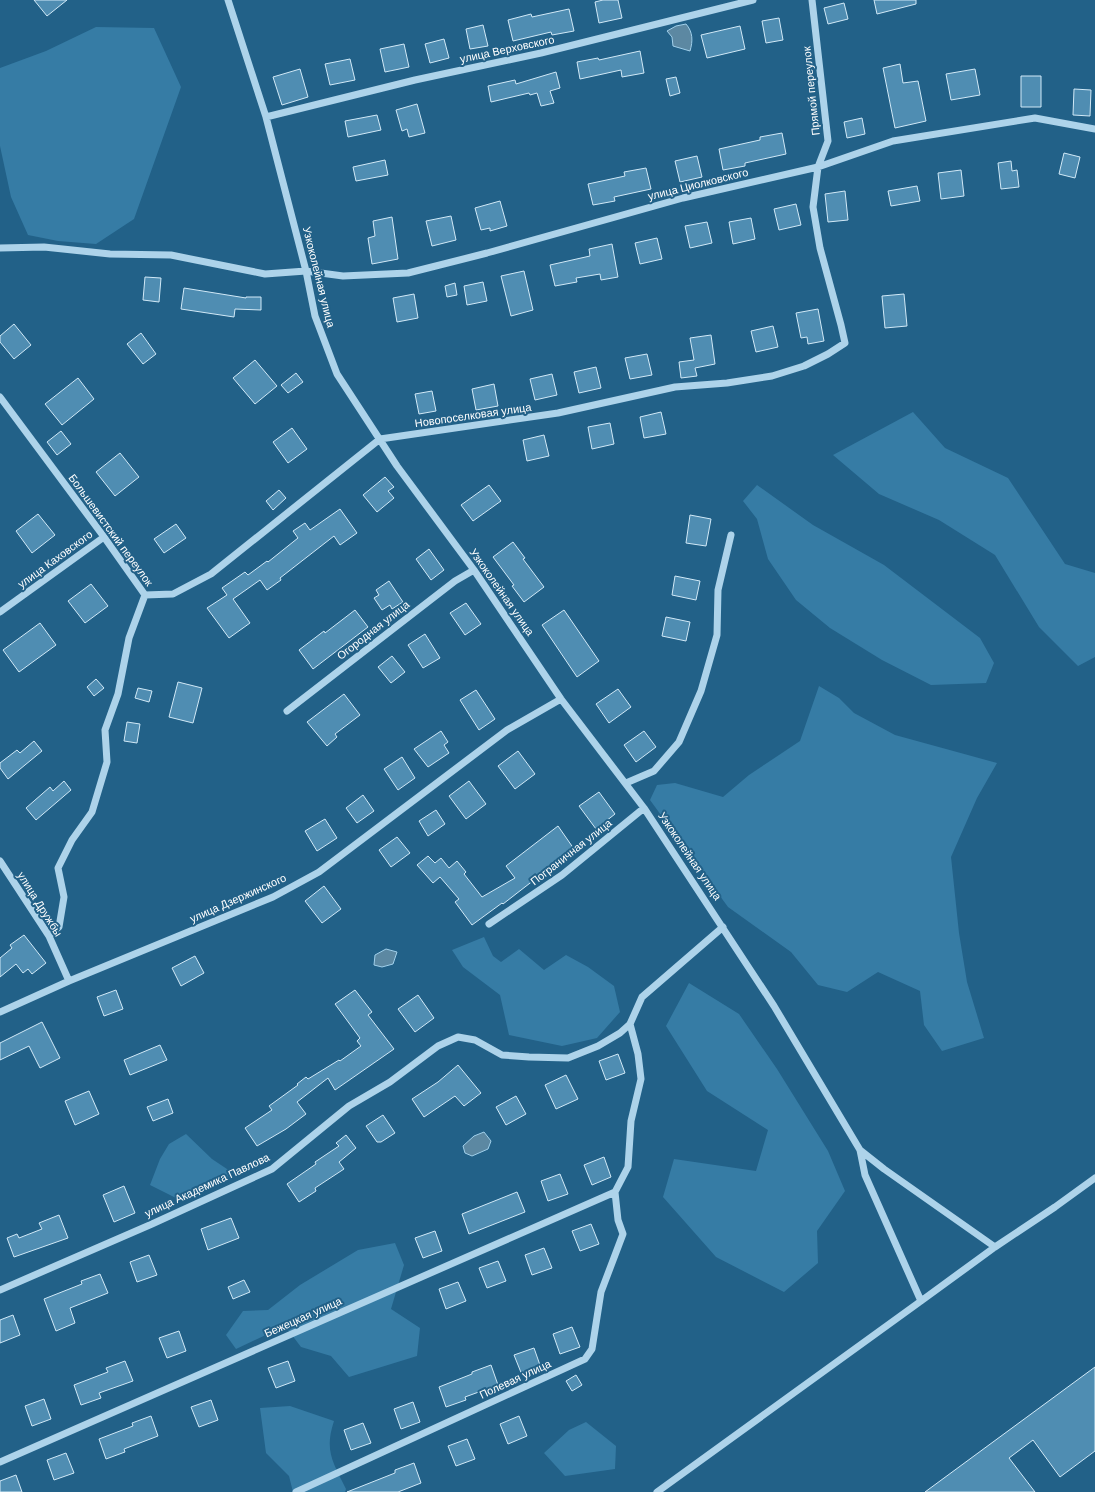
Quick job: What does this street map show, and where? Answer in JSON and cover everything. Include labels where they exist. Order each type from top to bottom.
[{"type":"street","name":"Узкоколейная улица","points":[[228,0],[266,117],[306,271],[315,316],[337,374],[397,466],[474,570],[561,699],[644,808],[774,1006],[860,1150]]},
{"type":"street","name":"улица Верховского","points":[[266,117],[415,80],[548,52],[753,0]]},
{"type":"street","name":"Прямой переулок","points":[[812,0],[828,141],[818,167],[813,207],[820,248],[845,342]]},
{"type":"street","name":"улица Циолковского","points":[[0,248],[44,247],[110,254],[171,255],[265,274],[306,271],[343,276],[408,273],[488,253],[683,198],[818,167],[893,141],[1035,118],[1095,129]]},
{"type":"street","name":"Новопоселковая улица","points":[[380,439],[558,413],[675,387],[727,383],[772,376],[804,366],[828,354],[845,342]]},
{"type":"street","name":"Большевистский переулок","points":[[0,397],[145,595],[129,638],[118,694],[105,730],[107,762],[92,812],[72,840],[58,868],[64,897],[59,927],[49,936]]},
{"type":"street","points":[[145,595],[173,594],[211,574],[380,439]]},
{"type":"street","points":[[626,783],[654,771],[679,742],[701,691],[717,635],[718,590],[731,535]]},
{"type":"street","name":"улица Каховского","points":[[0,612],[104,537]]},
{"type":"street","name":"Огородная улица","points":[[287,710],[455,581],[474,570]]},
{"type":"street","name":"улица Дзержинского","points":[[0,1012],[69,981],[273,897],[319,872],[507,730],[561,699]]},
{"type":"street","name":"Пограничная улица","points":[[489,924],[562,875],[644,808]]},
{"type":"street","name":"улица Дружбы","points":[[0,861],[49,936],[69,981]]},
{"type":"street","name":"улица Академика Павлова","points":[[0,1290],[152,1224],[272,1169],[349,1106],[390,1082],[438,1046],[458,1037],[475,1040],[502,1054],[529,1057],[568,1058],[598,1046],[620,1033],[630,1024],[642,996],[723,927]]},
{"type":"street","points":[[615,1192],[628,1167],[631,1121],[641,1079],[638,1054],[630,1024]]},
{"type":"street","points":[[860,1150],[884,1169],[995,1247]]},
{"type":"street","points":[[860,1150],[865,1175],[921,1301]]},
{"type":"street","points":[[657,1492],[995,1247],[1095,1178]]},
{"type":"street","name":"Бежецкая улица","points":[[0,1462],[615,1192]]},
{"type":"street","name":"Полевая улица","points":[[296,1492],[585,1359],[592,1348],[601,1292],[623,1234],[618,1220],[615,1192]]},
{"type":"shaded area","points":[[686,24],[692,37],[690,51],[673,46],[672,37],[667,31],[676,26]]},
{"type":"shaded area","points":[[96,27],[154,28],[181,87],[134,219],[96,244],[58,241],[28,235],[11,197],[0,146],[0,68],[46,51]]},
{"type":"shaded area","points":[[913,412],[945,448],[1008,478],[1065,564],[1095,573],[1095,657],[1078,666],[1039,627],[995,555],[939,520],[879,494],[833,455]]},
{"type":"shaded area","points":[[757,485],[813,525],[884,565],[980,638],[994,663],[986,683],[931,685],[882,660],[830,628],[796,600],[768,559],[757,519],[743,501]]},
{"type":"shaded area","points":[[819,686],[839,698],[854,713],[895,735],[997,763],[977,798],[951,857],[959,933],[967,982],[984,1038],[942,1051],[924,1025],[920,991],[878,972],[847,992],[818,985],[791,952],[728,907],[650,800],[657,785],[675,783],[723,797],[749,775],[800,741]]},
{"type":"shaded area","points":[[484,937],[493,956],[501,962],[519,949],[544,970],[566,955],[588,967],[614,986],[620,1012],[597,1038],[562,1046],[509,1035],[500,995],[463,967],[452,950]]},
{"type":"shaded area","points":[[386,949],[397,952],[393,964],[382,967],[374,965],[375,955]]},
{"type":"shaded area","points":[[689,983],[739,1014],[777,1069],[828,1151],[845,1191],[817,1231],[818,1263],[784,1292],[716,1257],[663,1197],[674,1159],[756,1171],[768,1130],[707,1091],[666,1026]]},
{"type":"shaded area","points":[[484,1132],[491,1141],[488,1149],[472,1156],[465,1153],[463,1146],[474,1136]]},
{"type":"shaded area","points":[[186,1134],[212,1159],[230,1171],[227,1181],[197,1194],[178,1199],[150,1185],[160,1159],[169,1144]]},
{"type":"shaded area","points":[[395,1243],[404,1265],[391,1309],[420,1328],[417,1356],[349,1377],[331,1356],[301,1347],[285,1326],[236,1349],[226,1335],[243,1311],[268,1310],[300,1285],[358,1250]]},
{"type":"shaded area","points":[[290,1406],[334,1421],[330,1440],[331,1456],[346,1489],[345,1492],[293,1492],[289,1476],[266,1453],[260,1408]]},
{"type":"shaded area","points":[[586,1422],[616,1446],[615,1469],[565,1476],[544,1453],[569,1430]]},
{"type":"building","points":[[34,0],[67,0],[47,16]]},
{"type":"building","points":[[603,0],[618,0],[622,18],[599,23],[595,2]]},
{"type":"building","points":[[874,0],[916,0],[916,4],[877,14]]},
{"type":"building","points":[[844,3],[848,19],[828,24],[824,8]]},
{"type":"building","points":[[569,9],[574,31],[552,35],[551,32],[513,41],[508,20],[531,14],[532,17]]},
{"type":"building","points":[[779,18],[783,40],[766,43],[762,21]]},
{"type":"building","points":[[483,25],[488,46],[470,49],[466,29]]},
{"type":"building","points":[[740,26],[745,49],[707,58],[701,35]]},
{"type":"building","points":[[444,39],[449,58],[430,63],[425,44]]},
{"type":"building","points":[[404,44],[409,67],[385,72],[380,49]]},
{"type":"building","points":[[640,51],[644,73],[622,77],[621,70],[580,79],[577,62],[598,58],[599,60]]},
{"type":"building","points":[[350,59],[355,80],[330,85],[325,64]]},
{"type":"building","points":[[900,64],[903,83],[918,81],[926,121],[895,128],[883,68]]},
{"type":"building","points":[[300,69],[308,97],[282,105],[273,77]]},
{"type":"building","points":[[975,69],[980,95],[951,100],[946,74]]},
{"type":"building","points":[[556,72],[560,88],[550,91],[554,103],[541,106],[537,93],[530,95],[529,93],[491,102],[488,86],[515,80],[516,84]]},
{"type":"building","points":[[1021,76],[1041,76],[1041,107],[1021,107]]},
{"type":"building","points":[[676,77],[680,93],[670,96],[666,79]]},
{"type":"building","points":[[1074,89],[1091,90],[1090,116],[1073,115]]},
{"type":"building","points":[[417,104],[425,133],[409,137],[407,129],[402,131],[396,110]]},
{"type":"building","points":[[377,115],[381,130],[348,137],[345,121]]},
{"type":"building","points":[[862,118],[865,134],[847,138],[844,122]]},
{"type":"building","points":[[782,133],[786,154],[745,163],[745,166],[723,170],[719,149],[760,140],[760,137]]},
{"type":"building","points":[[1064,153],[1080,157],[1075,178],[1059,174]]},
{"type":"building","points":[[697,156],[702,177],[680,182],[675,161]]},
{"type":"building","points":[[385,160],[388,175],[356,181],[353,167]]},
{"type":"building","points":[[1011,161],[1012,171],[1017,170],[1019,187],[1001,189],[998,163]]},
{"type":"building","points":[[646,168],[651,189],[614,197],[615,201],[593,205],[588,184],[625,176],[624,172]]},
{"type":"building","points":[[961,170],[964,196],[941,199],[938,173]]},
{"type":"building","points":[[917,186],[920,201],[891,206],[888,191]]},
{"type":"building","points":[[845,191],[848,220],[828,222],[825,194]]},
{"type":"building","points":[[500,201],[507,226],[490,231],[490,228],[481,230],[475,208]]},
{"type":"building","points":[[796,204],[801,225],[779,230],[774,209]]},
{"type":"building","points":[[451,216],[456,240],[432,246],[426,221]]},
{"type":"building","points":[[392,217],[398,259],[372,264],[368,238],[375,236],[373,221]]},
{"type":"building","points":[[751,218],[755,239],[733,244],[729,222]]},
{"type":"building","points":[[707,222],[712,243],[690,248],[685,226]]},
{"type":"building","points":[[657,238],[662,259],[640,264],[635,243]]},
{"type":"building","points":[[612,244],[618,277],[601,280],[600,274],[576,278],[577,282],[555,286],[550,265],[590,256],[589,249]]},
{"type":"building","points":[[524,271],[533,310],[511,316],[501,276]]},
{"type":"building","points":[[145,277],[161,278],[159,302],[143,300]]},
{"type":"building","points":[[483,282],[487,301],[467,305],[464,286]]},
{"type":"building","points":[[455,283],[457,295],[447,297],[445,286]]},
{"type":"building","points":[[184,288],[246,298],[261,297],[261,310],[235,309],[234,317],[181,309]]},
{"type":"building","points":[[414,294],[418,318],[397,322],[393,298]]},
{"type":"building","points":[[904,294],[907,326],[885,328],[882,296]]},
{"type":"building","points":[[818,309],[824,341],[808,344],[807,337],[801,338],[796,313]]},
{"type":"building","points":[[14,324],[31,345],[14,359],[0,342],[0,336]]},
{"type":"building","points":[[773,326],[778,347],[756,352],[751,331]]},
{"type":"building","points":[[141,333],[156,354],[143,364],[127,344]]},
{"type":"building","points":[[711,335],[715,364],[695,368],[697,376],[681,378],[679,362],[694,360],[690,338]]},
{"type":"building","points":[[647,354],[652,375],[630,379],[625,358]]},
{"type":"building","points":[[255,360],[277,386],[255,404],[233,378]]},
{"type":"building","points":[[596,367],[601,388],[579,393],[574,372]]},
{"type":"building","points":[[296,373],[303,382],[288,393],[281,385]]},
{"type":"building","points":[[552,374],[557,395],[535,400],[530,379]]},
{"type":"building","points":[[78,378],[94,399],[62,425],[45,404]]},
{"type":"building","points":[[494,384],[498,406],[476,410],[472,389]]},
{"type":"building","points":[[432,391],[436,411],[419,414],[415,394]]},
{"type":"building","points":[[661,412],[666,434],[644,438],[640,417]]},
{"type":"building","points":[[610,423],[614,444],[592,449],[588,427]]},
{"type":"building","points":[[292,428],[307,449],[288,463],[273,442]]},
{"type":"building","points":[[61,431],[71,444],[57,455],[47,442]]},
{"type":"building","points":[[544,435],[549,456],[527,461],[523,440]]},
{"type":"building","points":[[120,453],[139,477],[115,496],[96,472]]},
{"type":"building","points":[[385,477],[394,487],[388,491],[394,498],[377,512],[363,495]]},
{"type":"building","points":[[489,485],[501,501],[473,521],[461,505]]},
{"type":"building","points":[[279,490],[286,498],[273,510],[266,501]]},
{"type":"building","points":[[340,509],[357,533],[340,545],[334,536],[267,590],[260,580],[233,599],[250,623],[229,638],[207,608],[227,595],[222,588],[245,572],[248,575],[267,561],[268,562],[298,538],[293,531],[305,523],[310,530]]},
{"type":"building","points":[[38,514],[55,535],[32,553],[16,531]]},
{"type":"building","points":[[690,515],[711,519],[706,546],[686,543]]},
{"type":"building","points":[[176,524],[186,538],[164,553],[154,539]]},
{"type":"building","points":[[513,542],[525,558],[523,559],[544,587],[524,602],[512,586],[514,585],[493,557]]},
{"type":"building","points":[[429,549],[444,570],[431,580],[416,559]]},
{"type":"building","points":[[675,576],[700,581],[696,600],[672,595]]},
{"type":"building","points":[[389,581],[403,602],[392,609],[390,605],[382,610],[374,598],[379,595],[376,590]]},
{"type":"building","points":[[91,584],[108,606],[85,623],[68,601]]},
{"type":"building","points":[[466,603],[481,624],[465,635],[450,613]]},
{"type":"building","points":[[355,610],[368,627],[313,669],[299,650],[324,631],[325,633]]},
{"type":"building","points":[[564,610],[599,661],[577,677],[542,625]]},
{"type":"building","points":[[666,617],[690,622],[686,641],[662,636]]},
{"type":"building","points":[[40,623],[56,645],[19,672],[3,650]]},
{"type":"building","points":[[425,634],[440,658],[423,668],[408,645]]},
{"type":"building","points":[[392,656],[405,672],[391,683],[378,667]]},
{"type":"building","points":[[96,679],[104,688],[94,696],[87,687]]},
{"type":"building","points":[[178,682],[202,688],[193,723],[169,717]]},
{"type":"building","points":[[138,688],[152,691],[149,702],[135,698]]},
{"type":"building","points":[[618,689],[631,707],[609,723],[596,704]]},
{"type":"building","points":[[476,690],[495,719],[479,730],[460,700]]},
{"type":"building","points":[[344,694],[360,715],[335,734],[337,737],[327,746],[307,722]]},
{"type":"building","points":[[127,722],[140,724],[137,743],[124,741]]},
{"type":"building","points":[[441,731],[448,742],[444,745],[449,753],[428,767],[414,749]]},
{"type":"building","points":[[644,731],[656,747],[636,762],[624,745]]},
{"type":"building","points":[[34,741],[42,751],[8,779],[0,768],[0,763],[17,750],[20,753]]},
{"type":"building","points":[[518,751],[535,774],[515,789],[498,766]]},
{"type":"building","points":[[402,757],[415,778],[398,790],[384,769]]},
{"type":"building","points":[[64,781],[71,790],[36,820],[26,808],[50,787],[53,791]]},
{"type":"building","points":[[469,781],[486,804],[466,819],[449,796]]},
{"type":"building","points":[[599,792],[615,814],[596,829],[579,806]]},
{"type":"building","points":[[363,795],[374,811],[357,823],[346,808]]},
{"type":"building","points":[[436,810],[445,824],[428,836],[419,821]]},
{"type":"building","points":[[325,819],[337,838],[317,851],[305,831]]},
{"type":"building","points":[[558,826],[574,849],[503,904],[502,903],[472,925],[455,902],[459,899],[440,877],[433,883],[417,865],[428,856],[435,863],[441,858],[449,868],[457,861],[466,872],[464,874],[482,897],[515,878],[506,866]]},
{"type":"building","points":[[397,837],[410,853],[391,867],[379,850]]},
{"type":"building","points":[[324,886],[341,909],[322,923],[305,901]]},
{"type":"building","points":[[24,935],[46,963],[32,974],[28,969],[23,973],[16,964],[0,977],[0,958],[12,948],[10,945]]},
{"type":"building","points":[[195,956],[204,973],[181,986],[172,968]]},
{"type":"building","points":[[116,990],[123,1009],[104,1016],[97,997]]},
{"type":"building","points":[[355,990],[372,1012],[368,1015],[394,1049],[335,1090],[328,1078],[297,1102],[306,1114],[286,1129],[257,1146],[245,1128],[272,1110],[269,1106],[298,1085],[297,1084],[306,1077],[308,1079],[339,1060],[340,1061],[361,1046],[357,1041],[360,1038],[335,1004]]},
{"type":"building","points":[[418,995],[434,1018],[415,1032],[398,1009]]},
{"type":"building","points":[[42,1022],[60,1058],[40,1068],[29,1046],[0,1060],[0,1043]]},
{"type":"building","points":[[160,1045],[167,1060],[130,1075],[124,1060]]},
{"type":"building","points":[[618,1054],[625,1073],[606,1080],[599,1061]]},
{"type":"building","points":[[458,1065],[481,1093],[464,1106],[455,1096],[424,1117],[412,1099],[438,1082]]},
{"type":"building","points":[[566,1075],[578,1099],[556,1109],[545,1085]]},
{"type":"building","points":[[89,1091],[99,1114],[75,1125],[65,1101]]},
{"type":"building","points":[[516,1096],[526,1114],[506,1125],[496,1107]]},
{"type":"building","points":[[168,1099],[173,1113],[153,1121],[147,1107]]},
{"type":"building","points":[[383,1115],[395,1133],[381,1142],[377,1142],[366,1126]]},
{"type":"building","points":[[346,1135],[356,1148],[339,1162],[344,1169],[315,1188],[316,1191],[299,1202],[287,1184],[316,1164],[315,1162],[339,1146],[336,1143]]},
{"type":"building","points":[[604,1157],[611,1177],[592,1185],[584,1165]]},
{"type":"building","points":[[560,1174],[568,1194],[548,1201],[541,1181]]},
{"type":"building","points":[[124,1186],[135,1213],[114,1222],[103,1195]]},
{"type":"building","points":[[517,1192],[525,1212],[469,1234],[462,1214]]},
{"type":"building","points":[[59,1215],[68,1238],[14,1257],[7,1238],[17,1234],[19,1238],[42,1229],[39,1223]]},
{"type":"building","points":[[231,1218],[239,1238],[208,1250],[201,1229]]},
{"type":"building","points":[[591,1224],[599,1244],[580,1251],[572,1231]]},
{"type":"building","points":[[435,1231],[442,1251],[423,1258],[415,1238]]},
{"type":"building","points":[[544,1248],[552,1268],[532,1275],[525,1255]]},
{"type":"building","points":[[149,1255],[157,1275],[137,1282],[130,1262]]},
{"type":"building","points":[[498,1261],[506,1281],[487,1288],[479,1268]]},
{"type":"building","points":[[100,1274],[108,1293],[70,1308],[75,1323],[56,1331],[44,1299],[82,1284],[81,1281]]},
{"type":"building","points":[[244,1280],[250,1292],[233,1299],[228,1287]]},
{"type":"building","points":[[458,1282],[466,1301],[446,1309],[439,1289]]},
{"type":"building","points":[[13,1315],[20,1335],[0,1343],[0,1320]]},
{"type":"building","points":[[572,1327],[580,1347],[560,1354],[553,1334]]},
{"type":"building","points":[[179,1331],[186,1351],[167,1358],[159,1338]]},
{"type":"building","points":[[534,1348],[541,1368],[522,1375],[514,1355]]},
{"type":"building","points":[[125,1361],[133,1381],[99,1393],[101,1398],[81,1405],[74,1385],[108,1372],[106,1368]]},
{"type":"building","points":[[288,1361],[295,1381],[276,1388],[268,1368]]},
{"type":"building","points":[[491,1365],[498,1385],[465,1397],[466,1400],[446,1407],[439,1387]]},
{"type":"building","points":[[1095,1367],[1095,1451],[1060,1477],[1033,1440],[1009,1458],[1035,1492],[925,1492]]},
{"type":"building","points":[[576,1375],[582,1385],[572,1391],[566,1381]]},
{"type":"building","points":[[44,1399],[51,1419],[32,1426],[25,1406]]},
{"type":"building","points":[[211,1400],[218,1420],[199,1427],[191,1407]]},
{"type":"building","points":[[413,1402],[420,1422],[401,1429],[394,1409]]},
{"type":"building","points":[[151,1416],[158,1436],[124,1449],[125,1452],[106,1459],[99,1439],[133,1426],[132,1423]]},
{"type":"building","points":[[519,1416],[527,1436],[508,1444],[500,1424]]},
{"type":"building","points":[[363,1423],[371,1443],[351,1450],[344,1430]]},
{"type":"building","points":[[467,1439],[475,1459],[456,1466],[448,1446]]},
{"type":"building","points":[[66,1453],[74,1473],[54,1480],[47,1460]]},
{"type":"building","points":[[414,1463],[421,1483],[398,1492],[347,1492],[395,1473],[395,1470]]},
{"type":"building","points":[[16,1475],[22,1492],[0,1492],[0,1481]]}]
